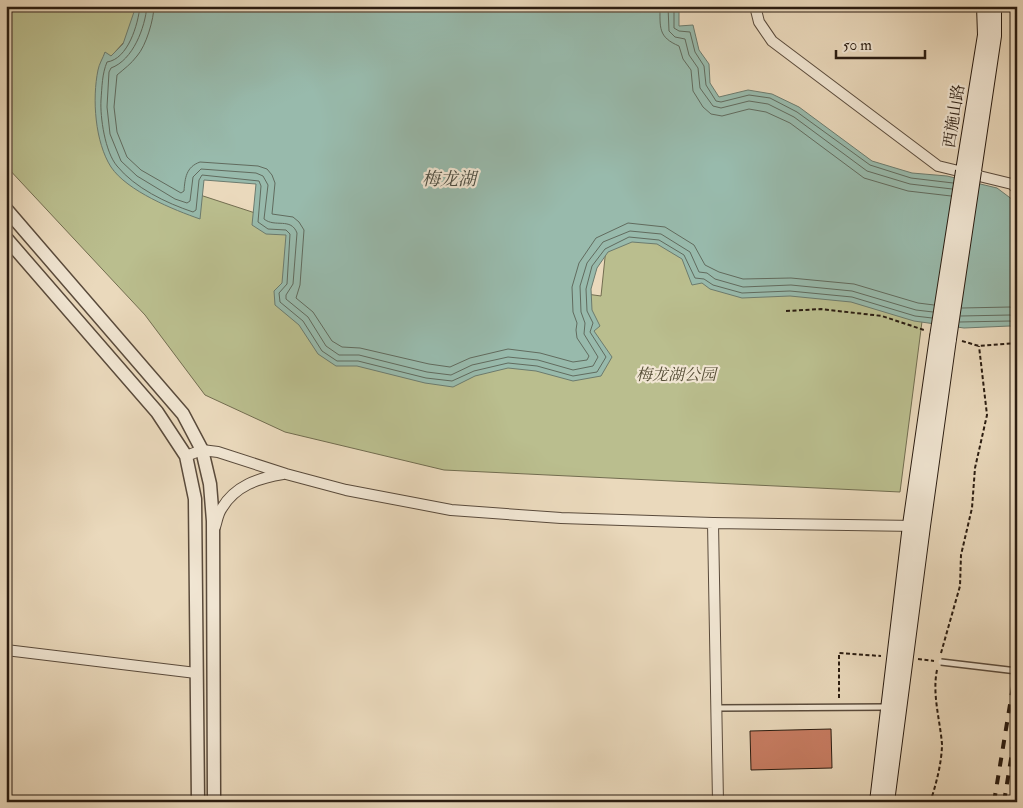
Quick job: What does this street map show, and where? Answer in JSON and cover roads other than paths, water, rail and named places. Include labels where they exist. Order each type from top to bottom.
[{"type":"main road","name":"西施山路","points":[[968,171],[985,35],[984,6]]},
{"type":"main road","name":"西施山路","points":[[968,171],[994,36],[994,6]]},
{"type":"main road","points":[[877,802],[889,707],[968,171]]},
{"type":"main road","points":[[887,802],[916,526]]},
{"type":"street","points":[[755,6],[759,22],[772,41],[938,166],[1012,184],[1017,188]]},
{"type":"street","points":[[6,209],[183,414],[202,450],[210,484],[213,533],[214,802]]},
{"type":"street","points":[[6,238],[157,412],[186,456],[195,500],[198,802]]},
{"type":"street","points":[[186,456],[202,450],[218,452],[286,474],[346,490],[451,510],[561,518],[916,526]]},
{"type":"street","points":[[213,533],[221,509],[233,495],[248,483],[263,477],[286,474]]},
{"type":"street","points":[[712,522],[718,802]]},
{"type":"street","points":[[6,650],[196,672]]},
{"type":"lane","points":[[940,663],[1017,671]]},
{"type":"lane","points":[[716,708],[889,707]]},
{"type":"water","name":"梅龙湖","points":[[136,6],[679,6],[679,26],[693,25],[699,50],[709,64],[710,83],[719,97],[748,90],[772,94],[799,107],[872,161],[912,173],[947,176],[997,188],[1017,203],[1017,328],[1010,326],[964,328],[914,321],[851,302],[790,296],[742,298],[710,289],[702,283],[692,285],[682,259],[657,244],[632,242],[608,252],[597,268],[591,289],[592,310],[600,326],[594,331],[612,357],[601,376],[573,381],[536,371],[508,368],[475,376],[453,387],[425,383],[357,366],[336,366],[318,354],[299,325],[275,305],[274,291],[282,283],[286,235],[266,234],[252,225],[256,184],[204,180],[200,219],[139,192],[118,176],[111,167],[98,133],[95,107],[96,81],[105,52],[111,56],[123,44]]},
{"type":"railway","points":[[994,802],[1017,662]]},
{"type":"railway","points":[[1004,802],[1017,722]]},
{"type":"park label","name":"梅龙湖公园","points":[[676,375]]}]
